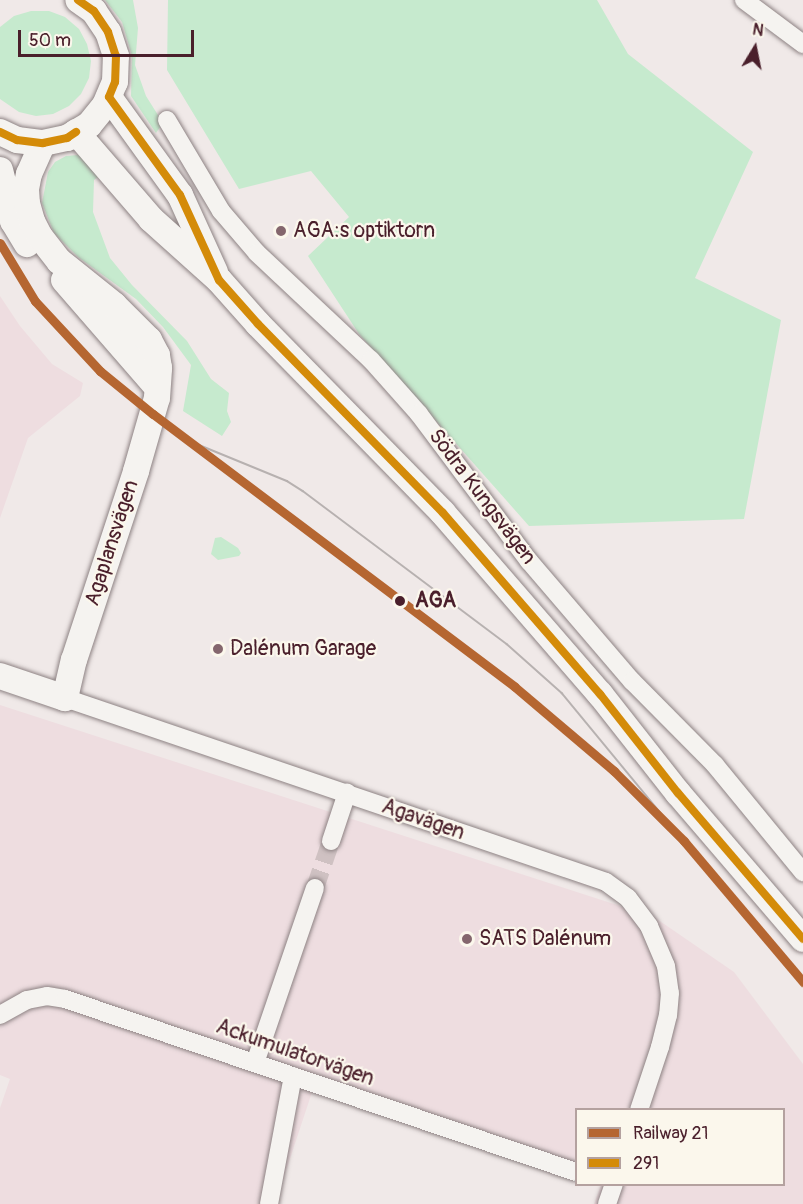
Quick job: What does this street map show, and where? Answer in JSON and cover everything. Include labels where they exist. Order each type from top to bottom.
[{"type":"main road","points":[[0,132],[17,140],[43,143],[67,138],[89,125],[105,105],[114,82],[116,56],[108,32],[94,11],[78,0]]},
{"type":"main road","name":"Södra Kungsvägen","points":[[108,97],[180,195],[219,280]]},
{"type":"main road","name":"Södra Kungsvägen","points":[[76,132],[151,219],[219,280],[274,341],[443,513],[577,667],[678,793],[803,939]]},
{"type":"main road","name":"Agaplansvägen","points":[[43,143],[29,174],[26,189],[32,221],[40,237],[59,261],[114,305],[149,340],[157,355],[159,368],[153,414],[74,660],[65,698]]},
{"type":"main road","points":[[0,170],[13,221],[24,240],[91,310],[156,386]]},
{"type":"main road","name":"Agavägen","points":[[0,676],[65,698]]},
{"type":"street","points":[[744,0],[803,44]]},
{"type":"street","name":"Södra Kungsvägen","points":[[167,120],[228,219],[257,253],[371,360],[419,414],[529,561],[632,681],[715,765],[803,872]]},
{"type":"street","name":"Agavägen","points":[[65,698],[606,882],[628,898],[642,916],[657,942],[666,966],[670,993],[668,1015],[640,1108]]},
{"type":"street","points":[[331,841],[347,793]]},
{"type":"street","points":[[255,1063],[315,888]]},
{"type":"street","name":"Ackumulatorvägen","points":[[0,1015],[27,1000],[47,996],[65,999],[575,1172]]},
{"type":"street","points":[[269,1204],[293,1076]]},
{"type":"street","points":[[608,1204],[613,1186]]},
{"type":"shaded area","points":[[0,296],[20,326],[52,364],[83,383],[80,396],[28,438],[0,518]]},
{"type":"shaded area","points":[[0,705],[654,917],[734,972],[803,1064],[803,1204],[594,1204],[601,1186],[785,1186],[785,1108],[575,1108],[575,1165],[316,1080],[275,1204],[0,1204],[0,1108],[10,1079],[0,1075]]},
{"type":"green space","points":[[105,0],[133,0],[138,28],[135,65],[146,96],[163,123],[156,133],[131,96],[132,56],[122,22]]},
{"type":"green space","points":[[168,0],[597,0],[628,54],[753,152],[695,278],[781,320],[744,519],[529,526],[359,334],[308,256],[349,217],[311,171],[239,189],[167,70]]},
{"type":"green space","points":[[31,11],[49,11],[65,17],[79,29],[87,44],[91,61],[89,78],[81,94],[69,106],[53,114],[36,116],[19,112],[0,99],[0,27],[14,16]]},
{"type":"green space","points":[[78,155],[90,161],[102,174],[94,180],[93,212],[110,258],[132,285],[187,341],[211,379],[229,393],[227,411],[231,422],[222,436],[183,411],[191,365],[163,327],[136,299],[78,257],[54,233],[42,203],[48,172],[55,162],[66,156]]},
{"type":"green space","points":[[221,537],[238,548],[241,553],[239,556],[218,560],[211,554],[215,538]]},
{"type":"tunnel","points":[[315,888],[331,841]]},
{"type":"tram line","points":[[192,442],[287,481],[303,491],[507,644],[562,693],[684,841]]},
{"type":"rail line","name":"21","points":[[0,243],[35,301],[100,371],[153,414],[515,687],[614,771],[684,841],[803,982]]},
{"type":"transit line","name":"291","points":[[78,0],[94,11],[108,32],[116,56],[115,82],[109,97]]},
{"type":"transit line","name":"291","points":[[109,97],[180,195],[219,280],[258,324],[443,513],[600,694],[678,793],[803,939]]},
{"type":"transit line","name":"291","points":[[0,132],[17,140],[43,143],[67,138],[76,132]]},
{"type":"place","name":"AGA:s optiktorn","points":[[281,231]]},
{"type":"place","name":"AGA","points":[[400,601]]},
{"type":"place","name":"Dalénum Garage","points":[[218,649]]},
{"type":"place","name":"SATS Dalénum","points":[[467,939]]}]
